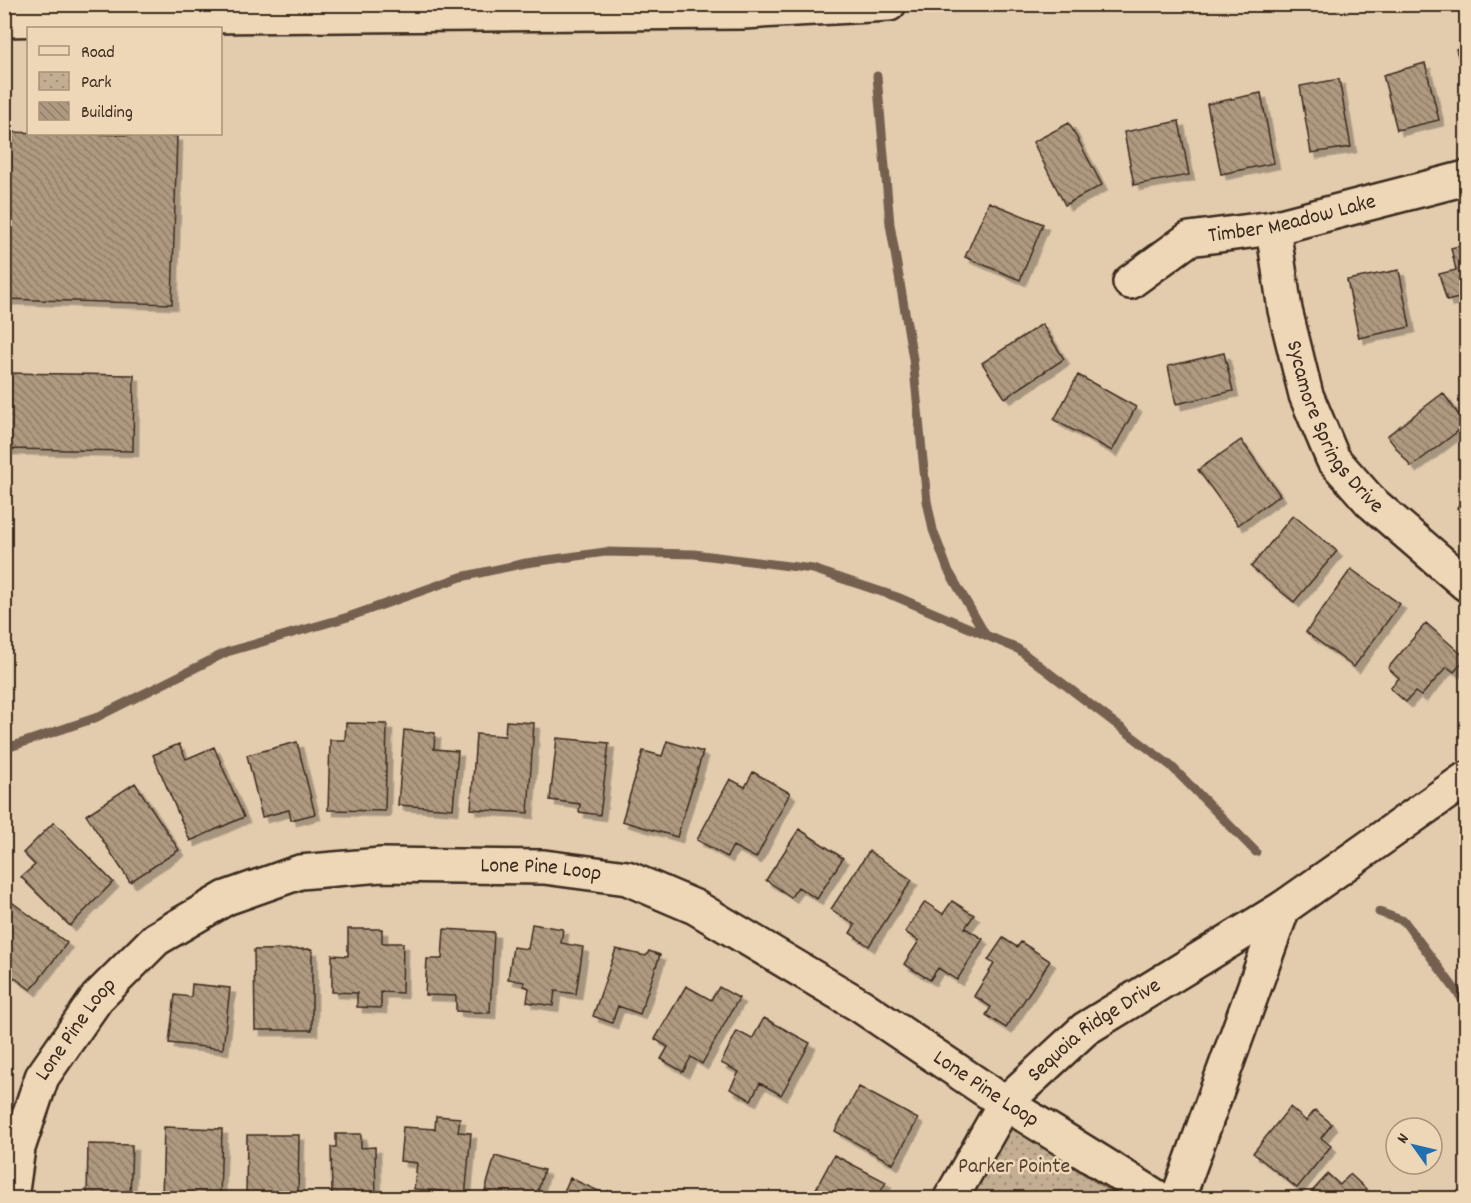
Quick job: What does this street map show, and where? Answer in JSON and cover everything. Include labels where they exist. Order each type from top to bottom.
[{"type":"main road","points":[[4,20],[448,10],[743,12],[889,4]]},
{"type":"main road","name":"Timber Meadow Lake","points":[[1130,282],[1189,239],[1273,228],[1467,178]]},
{"type":"main road","name":"Sycamore Springs Drive","points":[[1273,228],[1285,310],[1306,395],[1333,459],[1371,502],[1467,584]]},
{"type":"main road","name":"Sequoia Ridge Drive","points":[[951,1198],[1005,1103],[1085,1029],[1283,908],[1467,779]]},
{"type":"main road","name":"Lone Pine Loop","points":[[11,1198],[18,1148],[42,1077],[97,998],[156,939],[226,898],[300,872],[381,865],[544,867],[627,878],[695,907],[861,1006],[1005,1103],[1158,1198]]},
{"type":"main road","points":[[1178,1198],[1283,908]]},
{"type":"green space","name":"Parker Pointe","points":[[1003,1121],[1120,1198],[960,1198]]},
{"type":"building","points":[[1466,46],[1466,85],[1456,49]]},
{"type":"building","points":[[1425,63],[1439,120],[1397,130],[1383,75]]},
{"type":"building","points":[[1339,79],[1351,147],[1311,153],[1300,86]]},
{"type":"building","points":[[1261,93],[1274,163],[1221,174],[1207,104]]},
{"type":"building","points":[[1179,121],[1189,175],[1134,185],[1124,132]]},
{"type":"building","points":[[1069,123],[1102,185],[1065,205],[1033,142]]},
{"type":"building","points":[[4,132],[27,133],[27,135],[177,136],[172,304],[4,299]]},
{"type":"building","points":[[989,202],[1043,224],[1020,280],[965,257]]},
{"type":"building","points":[[1466,244],[1466,296],[1447,301],[1439,274],[1456,270],[1451,248]]},
{"type":"building","points":[[1399,270],[1410,327],[1359,338],[1347,280]]},
{"type":"building","points":[[1042,324],[1064,359],[1005,398],[982,363]]},
{"type":"building","points":[[1224,353],[1233,391],[1176,404],[1168,366]]},
{"type":"building","points":[[4,373],[134,375],[133,451],[4,449]]},
{"type":"building","points":[[1078,375],[1136,407],[1112,451],[1054,420]]},
{"type":"building","points":[[1443,393],[1466,425],[1411,467],[1387,436]]},
{"type":"building","points":[[1241,440],[1280,495],[1238,525],[1198,470]]},
{"type":"building","points":[[1466,493],[1466,514],[1457,508]]},
{"type":"building","points":[[1293,515],[1337,551],[1294,602],[1251,567]]},
{"type":"building","points":[[1351,569],[1400,604],[1354,667],[1306,632]]},
{"type":"building","points":[[1426,623],[1466,658],[1454,672],[1447,667],[1421,696],[1415,692],[1406,702],[1390,688],[1399,678],[1388,668]]},
{"type":"building","points":[[506,721],[534,723],[528,813],[471,809],[476,734],[505,736]]},
{"type":"building","points":[[346,723],[387,724],[385,811],[328,810],[330,740],[345,740]]},
{"type":"building","points":[[404,730],[435,733],[434,749],[458,751],[453,809],[398,805]]},
{"type":"building","points":[[557,738],[609,743],[600,815],[579,812],[580,804],[550,800]]},
{"type":"building","points":[[667,741],[703,752],[677,837],[622,821],[643,751],[662,756]]},
{"type":"building","points":[[297,742],[315,814],[291,820],[289,810],[262,817],[247,755]]},
{"type":"building","points":[[179,744],[186,759],[214,747],[244,817],[190,841],[153,755]]},
{"type":"building","points":[[753,772],[790,793],[756,858],[733,846],[727,857],[697,840],[730,779],[745,787]]},
{"type":"building","points":[[135,783],[179,850],[130,882],[86,815]]},
{"type":"building","points":[[54,822],[113,882],[70,926],[21,877],[35,865],[23,853]]},
{"type":"building","points":[[799,829],[843,858],[817,899],[798,887],[791,897],[766,880]]},
{"type":"building","points":[[869,851],[912,880],[869,946],[850,933],[855,925],[831,909]]},
{"type":"building","points":[[5,897],[67,943],[31,990],[4,970]]},
{"type":"building","points":[[952,901],[974,915],[965,928],[983,939],[957,980],[938,968],[930,980],[904,964],[919,941],[905,932],[925,902],[943,914]]},
{"type":"building","points":[[532,924],[563,929],[561,943],[583,947],[576,994],[555,991],[553,1006],[527,1002],[529,988],[524,986],[524,982],[508,979],[513,947],[528,949]]},
{"type":"building","points":[[348,929],[382,929],[382,943],[403,943],[402,993],[381,992],[381,1008],[357,1007],[357,993],[332,992],[332,955],[348,956]]},
{"type":"building","points":[[444,929],[494,932],[490,1013],[456,1011],[456,996],[425,995],[427,959],[442,959]]},
{"type":"building","points":[[1003,938],[1017,947],[1021,942],[1050,961],[1006,1028],[986,1015],[991,1007],[974,996],[994,964],[988,960]]},
{"type":"building","points":[[312,949],[312,1030],[255,1030],[254,950]]},
{"type":"building","points":[[616,949],[646,956],[649,951],[660,955],[640,1014],[618,1006],[612,1023],[593,1016]]},
{"type":"building","points":[[192,984],[230,988],[223,1049],[169,1043],[175,995],[191,997]]},
{"type":"building","points":[[686,986],[711,1000],[719,987],[739,998],[702,1064],[691,1057],[683,1072],[661,1059],[668,1047],[655,1039]]},
{"type":"building","points":[[764,1018],[810,1043],[781,1095],[760,1083],[751,1100],[730,1089],[739,1072],[721,1063],[737,1031],[752,1039]]},
{"type":"building","points":[[859,1087],[918,1119],[893,1164],[835,1131]]},
{"type":"building","points":[[1290,1107],[1306,1121],[1315,1110],[1332,1124],[1321,1138],[1331,1146],[1297,1188],[1253,1153]]},
{"type":"building","points":[[436,1116],[460,1118],[458,1132],[471,1133],[465,1198],[441,1198],[442,1191],[414,1189],[417,1163],[400,1161],[403,1127],[435,1129]]},
{"type":"building","points":[[164,1127],[222,1129],[220,1198],[162,1198]]},
{"type":"building","points":[[336,1134],[361,1134],[361,1148],[375,1147],[376,1198],[332,1198],[331,1147],[336,1147]]},
{"type":"building","points":[[247,1135],[299,1135],[298,1198],[269,1198],[269,1195],[246,1194]]},
{"type":"building","points":[[88,1144],[132,1145],[130,1198],[87,1198]]},
{"type":"building","points":[[834,1155],[886,1182],[877,1198],[811,1198]]},
{"type":"building","points":[[495,1156],[544,1170],[536,1198],[483,1198]]},
{"type":"building","points":[[1328,1174],[1340,1185],[1350,1174],[1367,1190],[1358,1198],[1306,1198]]},
{"type":"building","points":[[570,1178],[607,1195],[608,1191],[620,1198],[561,1198]]},
{"type":"waterway","points":[[877,76],[890,224],[913,359],[927,501],[933,530],[948,570],[985,634]]},
{"type":"waterway","points":[[4,749],[95,718],[227,652],[348,617],[461,577],[526,563],[605,552],[694,554],[813,569],[897,597],[1018,649],[1171,766],[1256,852]]},
{"type":"waterway","points":[[1379,912],[1404,921],[1466,1004]]}]
